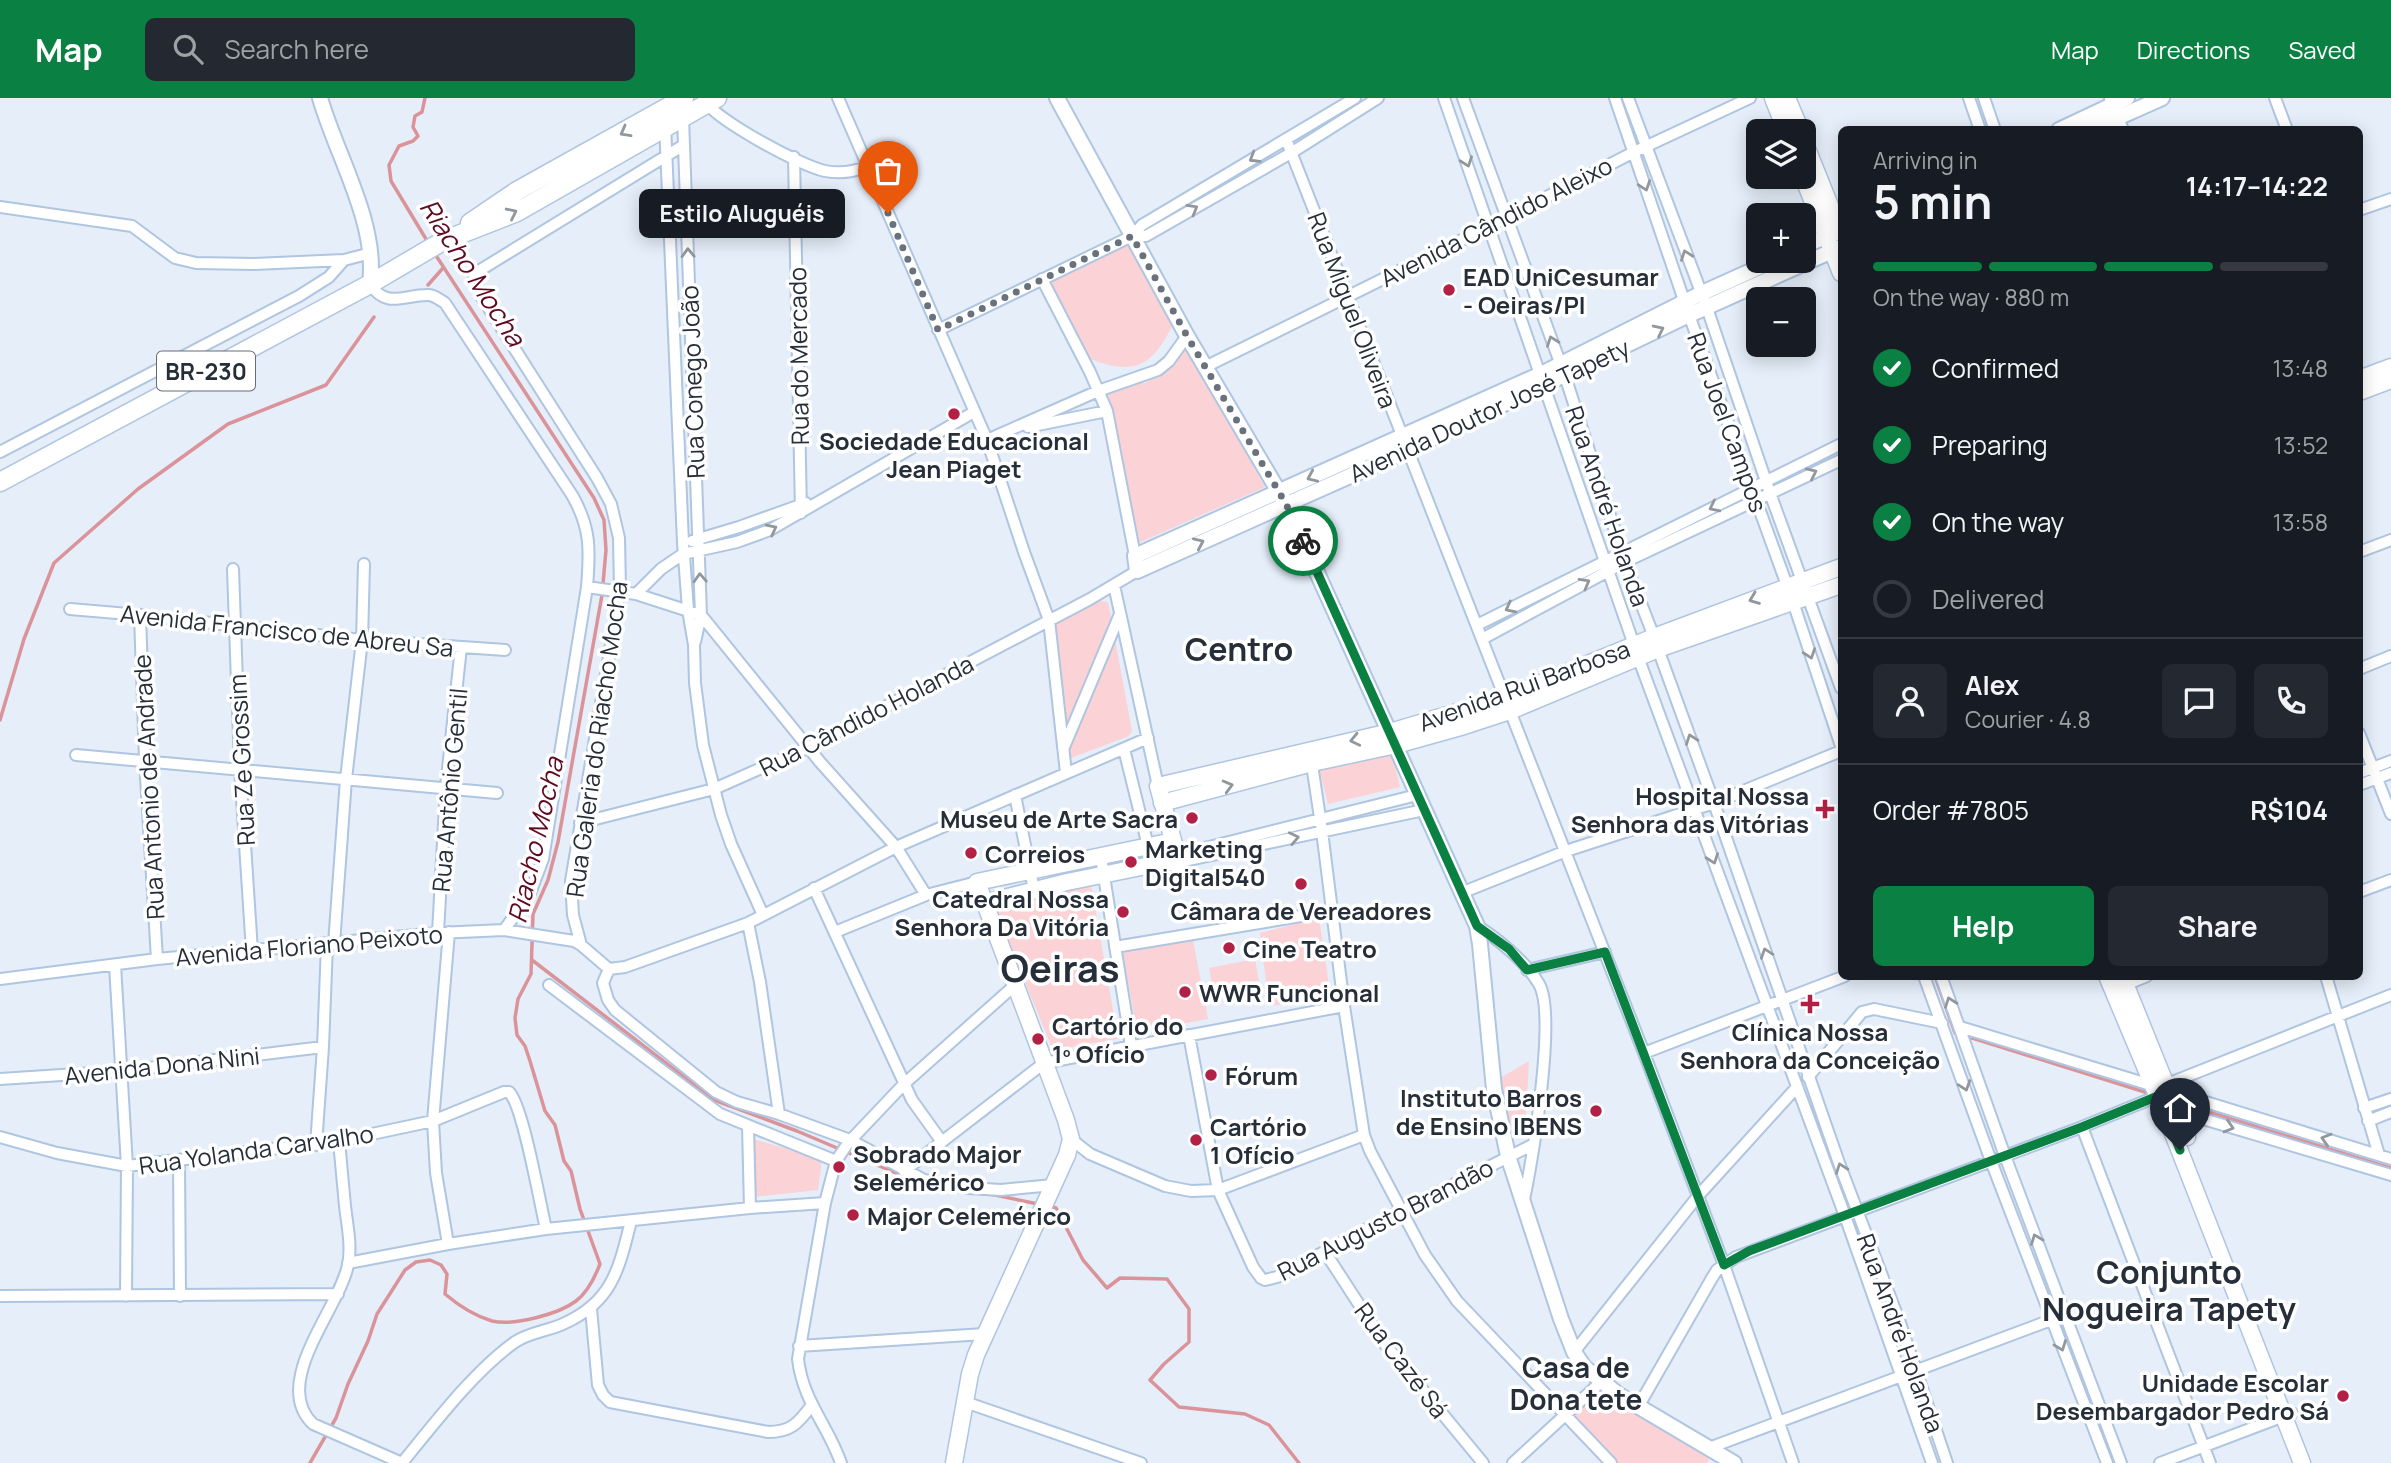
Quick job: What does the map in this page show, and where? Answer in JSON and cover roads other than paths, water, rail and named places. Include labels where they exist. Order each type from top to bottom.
[{"type":"highway","name":"BR-230","points":[[665,120],[684,98]]},
{"type":"highway","name":"BR-230","points":[[0,482],[370,284],[446,240],[517,191],[665,120],[682,118],[708,100]]},
{"type":"main road","points":[[1773,98],[1781,119]]},
{"type":"main road","points":[[1787,98],[1796,119]]},
{"type":"main road","points":[[1816,176],[1837,238]]},
{"type":"main road","points":[[1810,189],[1837,238]]},
{"type":"main road","points":[[2363,378],[2389,374]]},
{"type":"main road","points":[[2363,390],[2389,374]]},
{"type":"main road","name":"Avenida Rui Barbosa","points":[[1158,786],[1393,739],[1507,704],[1656,643],[1797,592],[1838,569]]},
{"type":"main road","name":"Avenida Rui Barbosa","points":[[1797,592],[1838,585]]},
{"type":"main road","name":"Avenida Rui Barbosa","points":[[1162,803],[1311,757]]},
{"type":"main road","points":[[1158,786],[1174,855]]},
{"type":"main road","points":[[954,1463],[970,1374],[984,1334],[1069,1151],[1071,1139],[977,883],[1148,846],[1174,855]]},
{"type":"main road","points":[[984,903],[1104,876],[1174,855]]},
{"type":"main road","points":[[2116,982],[2164,1097],[2288,1415],[2302,1463]]},
{"type":"main road","points":[[2288,1415],[2312,1463]]},
{"type":"street","points":[[320,98],[362,214],[371,253],[370,284]]},
{"type":"street","points":[[838,98],[987,440],[1049,620],[1066,773]]},
{"type":"street","points":[[1057,98],[1187,336],[1282,498],[1477,926],[1494,1089],[1508,1156],[1567,1338],[1584,1367],[1601,1382],[1726,1461]]},
{"type":"street","points":[[938,330],[1132,236],[1142,225],[1355,98]]},
{"type":"street","points":[[1132,236],[1146,236],[1291,153],[1378,98]]},
{"type":"street","name":"Rua André Holanda","points":[[1444,98],[1636,651],[1845,1216],[1932,1463]]},
{"type":"street","name":"Rua André Holanda","points":[[1463,98],[1563,370],[1624,557],[1714,803],[1808,1077],[1917,1370],[1947,1463]]},
{"type":"street","name":"Rua Joel Campos","points":[[1615,98],[1755,500],[1838,681]]},
{"type":"street","name":"Rua Joel Campos","points":[[1628,98],[1707,308],[1768,487],[1838,738]]},
{"type":"street","name":"Avenida Cândido Aleixo","points":[[1207,366],[1634,152],[1750,98]]},
{"type":"street","points":[[1969,98],[1979,126]]},
{"type":"street","points":[[1984,98],[1994,126]]},
{"type":"street","points":[[2096,126],[2115,112],[2127,98]]},
{"type":"street","points":[[2071,126],[2162,98]]},
{"type":"street","points":[[2275,98],[2286,126]]},
{"type":"street","points":[[708,100],[719,117],[758,140],[822,170],[858,170],[868,166]]},
{"type":"street","name":"Rua Conego João","points":[[682,118],[701,615],[694,645]]},
{"type":"street","name":"Rua Conego João","points":[[665,120],[683,548],[694,645],[697,710],[714,789],[731,844],[763,915]]},
{"type":"street","name":"Rua Miguel Oliveira","points":[[1286,139],[1349,294],[1644,1053],[1724,1265],[1793,1463]]},
{"type":"street","points":[[667,154],[684,145]]},
{"type":"street","name":"Rua Galeria do Riacho Mocha","points":[[581,945],[571,901],[571,881],[618,590],[619,538],[611,504],[597,478],[481,296],[474,278],[477,272],[667,154]]},
{"type":"street","name":"Rua do Mercado","points":[[794,157],[801,508]]},
{"type":"street","points":[[2363,209],[2391,201]]},
{"type":"street","points":[[0,207],[132,226],[167,253],[195,263],[254,264],[344,260],[371,253]]},
{"type":"street","points":[[1816,243],[1837,238]]},
{"type":"street","name":"Avenida Doutor José Tapety","points":[[1688,308],[1707,308],[1837,238]]},
{"type":"street","points":[[0,452],[299,296],[329,277],[344,260]]},
{"type":"street","name":"Avenida Doutor José Tapety","points":[[1282,498],[1402,436],[1563,370],[1688,308],[1700,294],[1746,273]]},
{"type":"street","points":[[1042,279],[1107,411],[1136,563]]},
{"type":"street","name":"Rua Galeria do Riacho Mocha","points":[[370,284],[376,294],[383,298],[435,297],[445,303],[580,509],[586,525],[590,550],[589,587],[542,859],[529,896],[504,930]]},
{"type":"street","points":[[675,337],[691,336]]},
{"type":"street","points":[[987,440],[1098,391],[1158,370],[1187,336]]},
{"type":"street","name":"Avenida Doutor José Tapety","points":[[1136,563],[1282,498],[1408,450],[1543,379]]},
{"type":"street","points":[[1005,432],[1107,411]]},
{"type":"street","points":[[636,594],[648,579],[683,548],[761,535],[801,508],[974,412]]},
{"type":"street","points":[[1624,557],[1755,500],[1768,487],[1838,446]]},
{"type":"street","points":[[1477,625],[1624,557],[1751,488],[1768,487],[1838,461]]},
{"type":"street","points":[[2363,550],[2391,540]]},
{"type":"street","name":"Rua Cândido Holanda","points":[[580,823],[714,789],[809,747],[1114,585],[1136,563]]},
{"type":"street","points":[[316,1145],[346,779],[362,640],[364,564]]},
{"type":"street","points":[[1482,639],[1606,566]]},
{"type":"street","name":"Rua Ze Grossim","points":[[233,569],[240,768],[252,951]]},
{"type":"street","points":[[1114,585],[1158,786]]},
{"type":"street","points":[[589,587],[636,594],[701,615],[809,747],[896,846],[926,895]]},
{"type":"street","name":"Avenida Francisco de Abreu Sa","points":[[70,610],[141,615],[362,640],[505,650]]},
{"type":"street","points":[[1063,750],[1121,613]]},
{"type":"street","name":"Rua Antonio de Andrade","points":[[141,615],[145,760],[157,960]]},
{"type":"street","name":"Rua Antônio Gentil","points":[[448,1244],[436,1172],[433,1121],[443,1025],[446,787],[461,647]]},
{"type":"street","points":[[2363,667],[2391,656]]},
{"type":"street","points":[[1051,1188],[968,1188],[924,1180],[904,1171],[875,1152],[779,1114],[737,1102],[716,1092],[615,1010],[608,1000],[603,983],[609,969],[625,967],[748,923],[896,846],[1148,738]]},
{"type":"street","points":[[2363,743],[2391,814]]},
{"type":"street","points":[[1124,749],[1148,846]]},
{"type":"street","points":[[1461,893],[1566,851],[1714,803],[1838,750]]},
{"type":"street","points":[[76,755],[497,793]]},
{"type":"street","points":[[1311,757],[1364,1135],[1377,1167],[1437,1275],[1457,1301],[1611,1463]]},
{"type":"street","points":[[2363,782],[2391,761]]},
{"type":"street","points":[[2363,774],[2391,773]]},
{"type":"street","points":[[1015,795],[1034,890]]},
{"type":"street","points":[[1174,855],[1418,795]]},
{"type":"street","points":[[1174,855],[1322,831],[1424,810]]},
{"type":"street","points":[[1101,857],[1131,1046]]},
{"type":"street","points":[[2363,890],[2391,880]]},
{"type":"street","points":[[835,932],[926,895],[977,883]]},
{"type":"street","points":[[814,888],[904,1084],[942,1142]]},
{"type":"street","points":[[1115,947],[1331,911]]},
{"type":"street","points":[[748,923],[760,982],[779,1114]]},
{"type":"street","points":[[1477,926],[1502,943],[1539,983],[1544,996],[1546,1011],[1534,1144],[1523,1206]]},
{"type":"street","name":"Avenida Floriano Peixoto","points":[[0,979],[157,960],[443,933],[504,930],[568,939],[581,945],[609,969]]},
{"type":"street","points":[[1527,970],[1605,952]]},
{"type":"street","points":[[116,965],[127,1166],[126,1296]]},
{"type":"street","points":[[1644,1053],[1838,978]]},
{"type":"street","points":[[1926,980],[1991,1161],[2107,1463]]},
{"type":"street","points":[[1942,980],[2005,1156],[2121,1463]]},
{"type":"street","points":[[2327,980],[2379,1155]]},
{"type":"street","points":[[549,985],[720,1114],[838,1158]]},
{"type":"street","points":[[841,1463],[811,1406],[799,1371],[799,1346],[825,1203],[838,1158],[849,1142],[904,1084],[1014,986]]},
{"type":"street","points":[[1638,1407],[1712,1278],[1724,1265],[1749,1251],[2164,1097],[2338,1016],[2391,995]]},
{"type":"street","points":[[904,1171],[1044,1063],[1344,1006]]},
{"type":"street","points":[[1808,1077],[1862,1012],[1874,1009],[1942,1023]]},
{"type":"street","points":[[1959,1027],[2391,1175]]},
{"type":"street","points":[[1188,1035],[1218,1190]]},
{"type":"street","points":[[1951,1046],[1966,1045]]},
{"type":"street","name":"Avenida Dona Nini","points":[[0,1079],[123,1071],[323,1046]]},
{"type":"street","points":[[1574,1352],[1698,1196],[1796,1088]]},
{"type":"street","name":"Rua Yolanda Carvalho","points":[[0,1137],[57,1153],[127,1166],[339,1141],[433,1121],[509,1092],[514,1097],[520,1117],[545,1229]]},
{"type":"street","points":[[2164,1097],[2196,1099],[2391,1159]]},
{"type":"street","points":[[2364,1108],[2391,1099]]},
{"type":"street","points":[[2368,1121],[2391,1112]]},
{"type":"street","points":[[748,1126],[750,1208]]},
{"type":"street","points":[[2082,1127],[2210,1463]]},
{"type":"street","points":[[1071,1139],[1090,1154],[1179,1191],[1218,1190],[1364,1135]]},
{"type":"street","points":[[339,1141],[348,1228],[348,1263],[338,1294],[320,1326],[304,1364],[299,1396],[307,1418],[325,1430],[402,1463],[432,1426],[501,1353],[518,1340],[565,1324],[591,1309],[609,1287],[617,1271],[631,1221]]},
{"type":"street","name":"Rua Augusto Brandão","points":[[1218,1190],[1253,1267],[1261,1278],[1277,1277],[1534,1144]]},
{"type":"street","points":[[179,1161],[180,1296]]},
{"type":"street","points":[[348,1263],[545,1229],[825,1203]]},
{"type":"street","name":"Rua Cazé Sá","points":[[1325,1252],[1384,1343],[1483,1463]]},
{"type":"street","points":[[0,1296],[338,1294]]},
{"type":"street","points":[[591,1309],[598,1385],[610,1402],[768,1432],[782,1432],[793,1428],[811,1406]]},
{"type":"street","points":[[1709,1448],[2052,1320]]},
{"type":"street","points":[[799,1346],[984,1334]]},
{"type":"street","points":[[1513,1463],[1601,1382]]},
{"type":"street","points":[[965,1402],[1133,1462]]},
{"type":"street","points":[[2160,1463],[2288,1415]]},
{"type":"waterway","name":"Riacho Mocha","points":[[425,98],[422,112],[415,116],[413,127],[418,136],[399,146],[389,165],[391,181],[429,244]]},
{"type":"waterway","name":"Riacho Mocha","points":[[310,1463],[336,1418],[377,1314],[405,1270],[416,1262],[430,1260],[441,1265],[447,1274],[445,1294],[473,1313],[501,1322],[536,1318],[568,1306],[588,1289],[600,1264],[580,1209],[571,1171],[564,1161],[555,1125],[545,1111],[525,1046],[517,1035],[515,1018],[518,999],[531,974],[533,914],[548,880],[558,842],[602,595],[606,550],[604,520],[594,498],[435,254]]},
{"type":"waterway","points":[[428,285],[443,268]]},
{"type":"waterway","points":[[0,720],[24,639],[54,563],[138,489],[228,424],[326,385],[374,317]]},
{"type":"waterway","points":[[532,960],[714,1100],[797,1131],[917,1182]]},
{"type":"waterway","points":[[1936,980],[1955,1033]]},
{"type":"waterway","points":[[1969,1037],[2148,1093]]},
{"type":"waterway","points":[[2183,1104],[2391,1168]]},
{"type":"waterway","points":[[990,1194],[1038,1204]]},
{"type":"waterway","points":[[1049,1206],[1056,1208],[1083,1260],[1107,1288],[1120,1278],[1167,1279],[1189,1309],[1189,1342],[1150,1380],[1179,1407],[1245,1414],[1269,1425],[1299,1463]]},
{"type":"place","name":"Estilo Aluguéis","points":[[888,213]]},
{"type":"place","name":"EAD UniCesumar - Oeiras/PI","points":[[1449,290]]},
{"type":"place","name":"Sociedade Educacional Jean Piaget","points":[[954,414]]},
{"type":"place","name":"Hospital Nossa Senhora das Vitórias","points":[[1825,809]]},
{"type":"place","name":"Museu de Arte Sacra","points":[[1192,818]]},
{"type":"place","name":"Correios","points":[[971,853]]},
{"type":"place","name":"Marketing Digital540","points":[[1131,862]]},
{"type":"place","name":"Câmara de Vereadores","points":[[1301,884]]},
{"type":"place","name":"Catedral Nossa Senhora Da Vitória","points":[[1123,912]]},
{"type":"place","name":"Cine Teatro","points":[[1229,948]]},
{"type":"place","name":"WWR Funcional","points":[[1185,992]]},
{"type":"place","name":"Clínica Nossa Senhora da Conceição","points":[[1810,1004]]},
{"type":"place","name":"Cartório do 1º Ofício","points":[[1038,1039]]},
{"type":"place","name":"Fórum","points":[[1211,1075]]},
{"type":"place","name":"Instituto Barros de Ensino IBENS","points":[[1596,1111]]},
{"type":"place","name":"Cartório 1 Ofício","points":[[1196,1140]]},
{"type":"place","name":"Sobrado Major Selemérico","points":[[839,1167]]},
{"type":"place","name":"Major Celemérico","points":[[853,1215]]},
{"type":"place","name":"Unidade Escolar Desembargador Pedro Sá","points":[[2343,1396]]},
{"type":"district","name":"Centro","points":[[1239,649]]},
{"type":"district","name":"Oeiras","points":[[1060,967]]},
{"type":"district","name":"Conjunto Nogueira Tapety","points":[[2169,1290]]},
{"type":"district","name":"Casa de Dona tete","points":[[1576,1383]]}]
